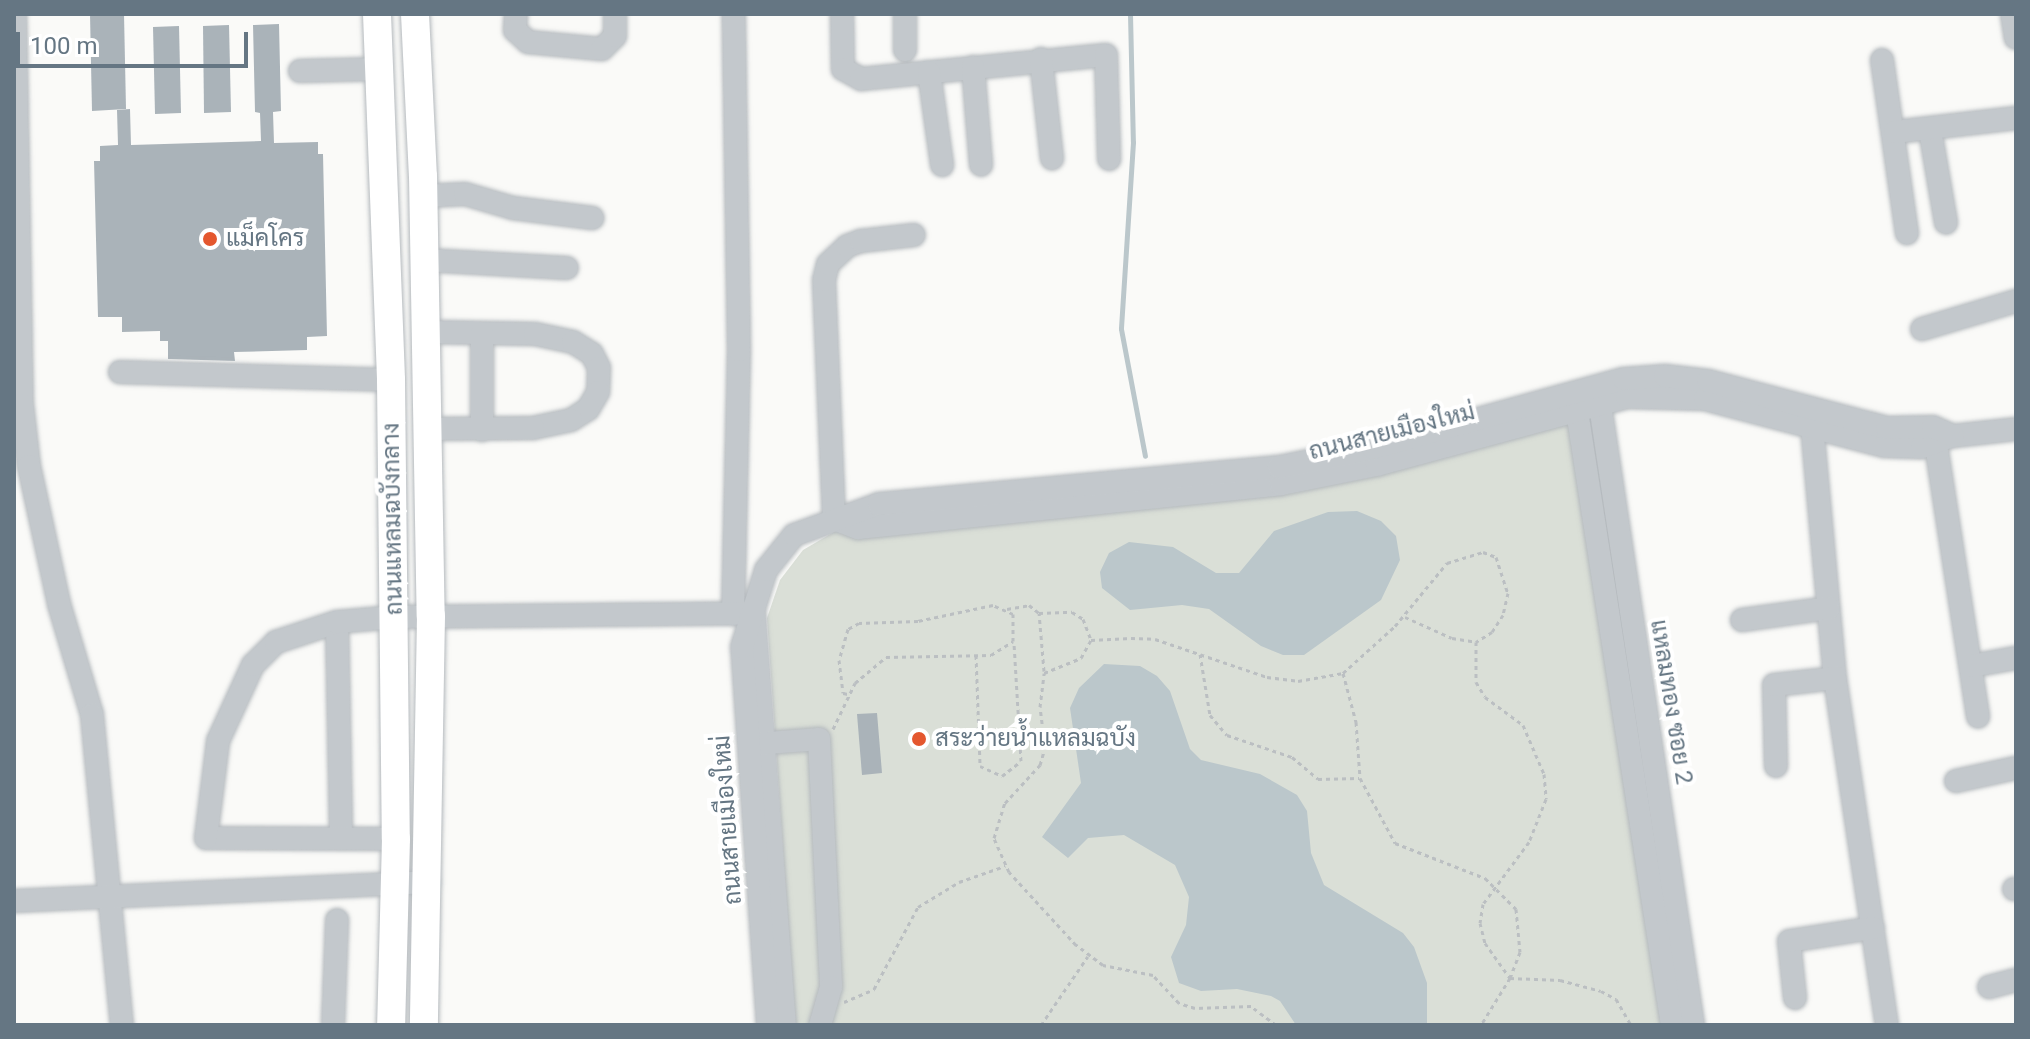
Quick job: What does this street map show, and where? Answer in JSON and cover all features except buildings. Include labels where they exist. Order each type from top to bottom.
[{"type":"main road","name":"ถนนแหลมฉบังกลาง","points":[[377,14],[391,380],[396,839],[391,1025]]},
{"type":"main road","name":"ถนนแหลมฉบังกลาง","points":[[415,14],[427,332],[431,616],[430,882],[424,1025]]},
{"type":"main road","points":[[385,178],[423,186]]},
{"type":"street","points":[[15,14],[18,416],[59,604],[92,715],[122,1025]]},
{"type":"street","points":[[516,14],[515,30],[528,42],[602,49],[615,36],[615,14]]},
{"type":"street","points":[[396,839],[206,838],[218,741],[253,665],[276,642],[337,622],[394,617],[743,614],[734,14]]},
{"type":"street","points":[[842,14],[843,69],[849,77],[1106,55],[1109,159]]},
{"type":"street","points":[[905,14],[905,50]]},
{"type":"street","points":[[2012,14],[2016,38]]},
{"type":"street","points":[[1041,59],[1052,158]]},
{"type":"street","points":[[1882,60],[1895,132],[1907,233]]},
{"type":"street","points":[[973,67],[981,165]]},
{"type":"street","points":[[300,71],[379,69]]},
{"type":"street","points":[[929,72],[942,165]]},
{"type":"street","points":[[1895,132],[2016,118]]},
{"type":"street","points":[[1930,130],[1946,223]]},
{"type":"street","points":[[423,186],[513,208],[592,218]]},
{"type":"street","points":[[834,519],[824,280],[828,264],[847,246],[861,241],[914,235]]},
{"type":"street","points":[[425,260],[567,268]]},
{"type":"street","points":[[1922,329],[2016,301]]},
{"type":"street","points":[[427,332],[535,334],[573,342],[592,354],[599,368],[598,392],[588,409],[571,420],[482,430],[429,429]]},
{"type":"street","points":[[482,333],[482,430]]},
{"type":"street","points":[[120,372],[391,380]]},
{"type":"street","name":"ถนนสายเมืองใหม่","points":[[785,1025],[743,614],[766,570],[794,535],[834,519],[858,528],[988,503],[1281,484],[1361,459],[1598,395],[1665,394],[1811,417],[1884,446],[1941,436],[2016,429]]},
{"type":"street","name":"แหลมทอง ซอย 2","points":[[1598,395],[1657,855]]},
{"type":"street","name":"แหลมทอง ซอย 2","points":[[1576,401],[1657,855],[1682,1018]]},
{"type":"street","points":[[1811,417],[1835,678],[1887,1025]]},
{"type":"street","points":[[1941,436],[1978,717]]},
{"type":"street","points":[[1742,620],[1828,608]]},
{"type":"street","points":[[337,622],[341,838]]},
{"type":"street","points":[[1971,666],[2016,658]]},
{"type":"street","points":[[1776,766],[1774,685],[1835,678]]},
{"type":"street","points":[[758,744],[819,739],[831,987],[823,1014]]},
{"type":"street","name":"ถนนสายเมืองใหม่","points":[[758,744],[768,1025]]},
{"type":"street","points":[[1956,781],[2016,768]]},
{"type":"street","points":[[14,901],[430,882]]},
{"type":"street","points":[[333,1025],[337,920]]},
{"type":"street","points":[[1795,998],[1789,941],[1873,928]]},
{"type":"street","points":[[1989,987],[2016,980]]},
{"type":"path","points":[[1091,640],[1155,639],[1283,679],[1343,673],[1403,616],[1447,563],[1483,552],[1496,557],[1508,593],[1497,623],[1476,642],[1476,682],[1485,697],[1523,725],[1544,774],[1546,799],[1529,842],[1495,884],[1480,923],[1494,962],[1510,978],[1560,980],[1601,991],[1616,999],[1631,1025]]},
{"type":"path","points":[[848,694],[843,693],[839,660],[848,629],[859,623],[918,621],[993,605],[1006,609],[1029,605],[1039,613],[1072,612],[1083,619],[1091,640],[1081,658],[1044,673]]},
{"type":"path","points":[[976,655],[980,766],[995,775],[1010,774],[1021,761],[1014,638],[1016,622],[1006,609]]},
{"type":"path","points":[[1039,613],[1044,673],[1040,707],[1045,747],[1040,765],[1005,803],[994,838],[1005,866],[1088,956],[1103,965],[1153,975],[1179,1003],[1195,1008],[1251,1006],[1276,1025]]},
{"type":"path","points":[[1403,616],[1427,630],[1476,642]]},
{"type":"path","points":[[819,739],[829,738],[848,694],[886,657],[976,655],[1005,650],[1014,638]]},
{"type":"path","points":[[1200,654],[1210,715],[1227,735],[1292,757],[1318,779],[1360,778]]},
{"type":"path","points":[[1343,673],[1356,722],[1360,778],[1395,843],[1495,884],[1516,909],[1520,928],[1510,978],[1481,1025]]},
{"type":"path","points":[[823,1014],[874,989],[918,907],[959,882],[1005,866]]},
{"type":"path","points":[[1041,1025],[1088,956]]},
{"type":"shaded area","points":[[1577,410],[1671,1025],[795,1025],[767,618],[780,580],[803,550],[839,529]]},
{"type":"shaded area","points":[[1357,511],[1381,521],[1396,536],[1400,560],[1381,600],[1304,655],[1283,655],[1261,646],[1209,609],[1182,605],[1130,610],[1102,588],[1100,572],[1109,553],[1129,542],[1173,547],[1216,573],[1239,573],[1274,531],[1328,512]]},
{"type":"shaded area","points":[[1104,664],[1140,666],[1157,676],[1170,691],[1190,749],[1201,760],[1260,774],[1297,795],[1307,811],[1311,853],[1324,885],[1403,933],[1414,947],[1427,983],[1427,1025],[1296,1025],[1280,1001],[1271,996],[1237,989],[1201,991],[1179,983],[1171,957],[1186,925],[1189,897],[1175,865],[1124,835],[1088,838],[1068,858],[1042,837],[1081,783],[1070,708],[1079,688]]},
{"type":"waterway","points":[[1130,14],[1133,142],[1121,329],[1145,456]]},
{"type":"place","name":"แม็คโคร","points":[[210,239]]},
{"type":"place","name":"สระว่ายน้ำแหลมฉบัง","points":[[919,739]]}]
